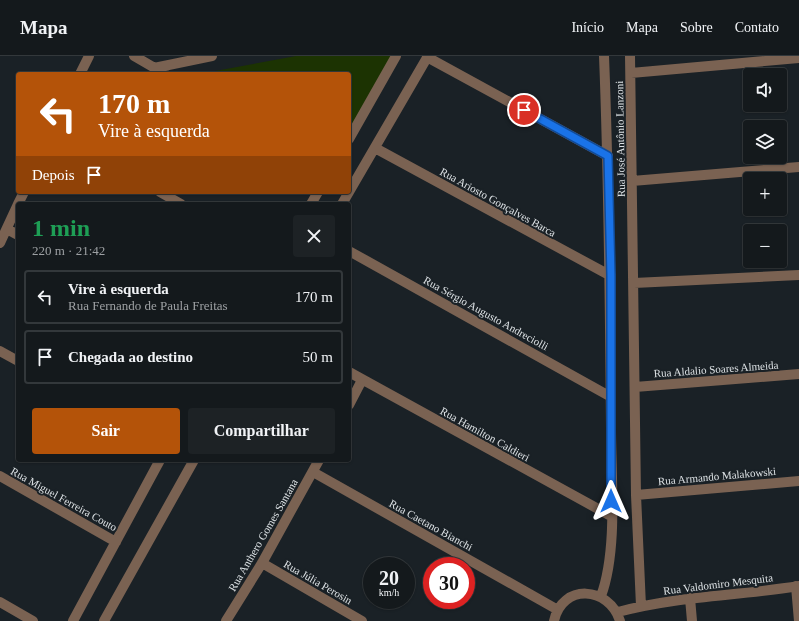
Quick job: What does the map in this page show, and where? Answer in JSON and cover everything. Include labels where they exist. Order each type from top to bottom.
[{"type":"street","points":[[81,72],[89,56]]},
{"type":"street","points":[[134,56],[161,72]]},
{"type":"street","points":[[154,68],[212,56]]},
{"type":"street","points":[[351,135],[396,56]]},
{"type":"street","name":"Rua José Antônio Lanzoni","points":[[601,596],[610,564],[611,516],[611,276],[604,56]]},
{"type":"street","name":"Rua José Antônio Lanzoni","points":[[630,56],[636,495],[641,606]]},
{"type":"street","points":[[351,186],[428,57],[608,156]]},
{"type":"street","points":[[631,73],[799,58]]},
{"type":"street","name":"Rua Ariosto Gonçalves Barca","points":[[375,148],[611,276]]},
{"type":"street","points":[[632,181],[799,167]]},
{"type":"street","points":[[164,194],[178,202]]},
{"type":"street","points":[[0,243],[16,209]]},
{"type":"street","points":[[7,229],[16,234]]},
{"type":"street","name":"Rua Sérgio Augusto Andreciolli","points":[[351,252],[611,397]]},
{"type":"street","points":[[634,283],[799,275]]},
{"type":"street","points":[[0,351],[16,360]]},
{"type":"street","name":"Rua Hamilton Caldieri","points":[[351,373],[611,516]]},
{"type":"street","name":"Rua Aldalio Soares Almeida","points":[[634,387],[799,374]]},
{"type":"street","points":[[351,401],[362,380]]},
{"type":"street","points":[[73,621],[159,462]]},
{"type":"street","points":[[104,621],[193,462]]},
{"type":"street","name":"Rua Anthero Gomes Santana","points":[[226,621],[262,563],[318,462]]},
{"type":"street","name":"Rua Caetano Bianchi","points":[[313,472],[558,610]]},
{"type":"street","name":"Rua Miguel Ferreira Couto","points":[[0,476],[116,542]]},
{"type":"street","name":"Rua Armando Malakowski","points":[[636,495],[799,481]]},
{"type":"street","name":"Rua Júlia Perosin","points":[[262,563],[362,621]]},
{"type":"street","points":[[797,586],[799,621]]},
{"type":"street","name":"Rua Valdomiro Mesquita","points":[[619,617],[641,606],[690,598],[797,586]]},
{"type":"street","points":[[554,621],[558,610],[564,602],[572,597],[592,594],[601,596],[611,603],[619,617]]},
{"type":"street","points":[[690,598],[692,621]]},
{"type":"street","points":[[0,602],[33,621]]},
{"type":"green space","points":[[296,56],[392,56],[351,127],[351,72],[210,72]]},
{"type":"route","points":[[524,110],[608,156],[611,276],[611,501]]}]
